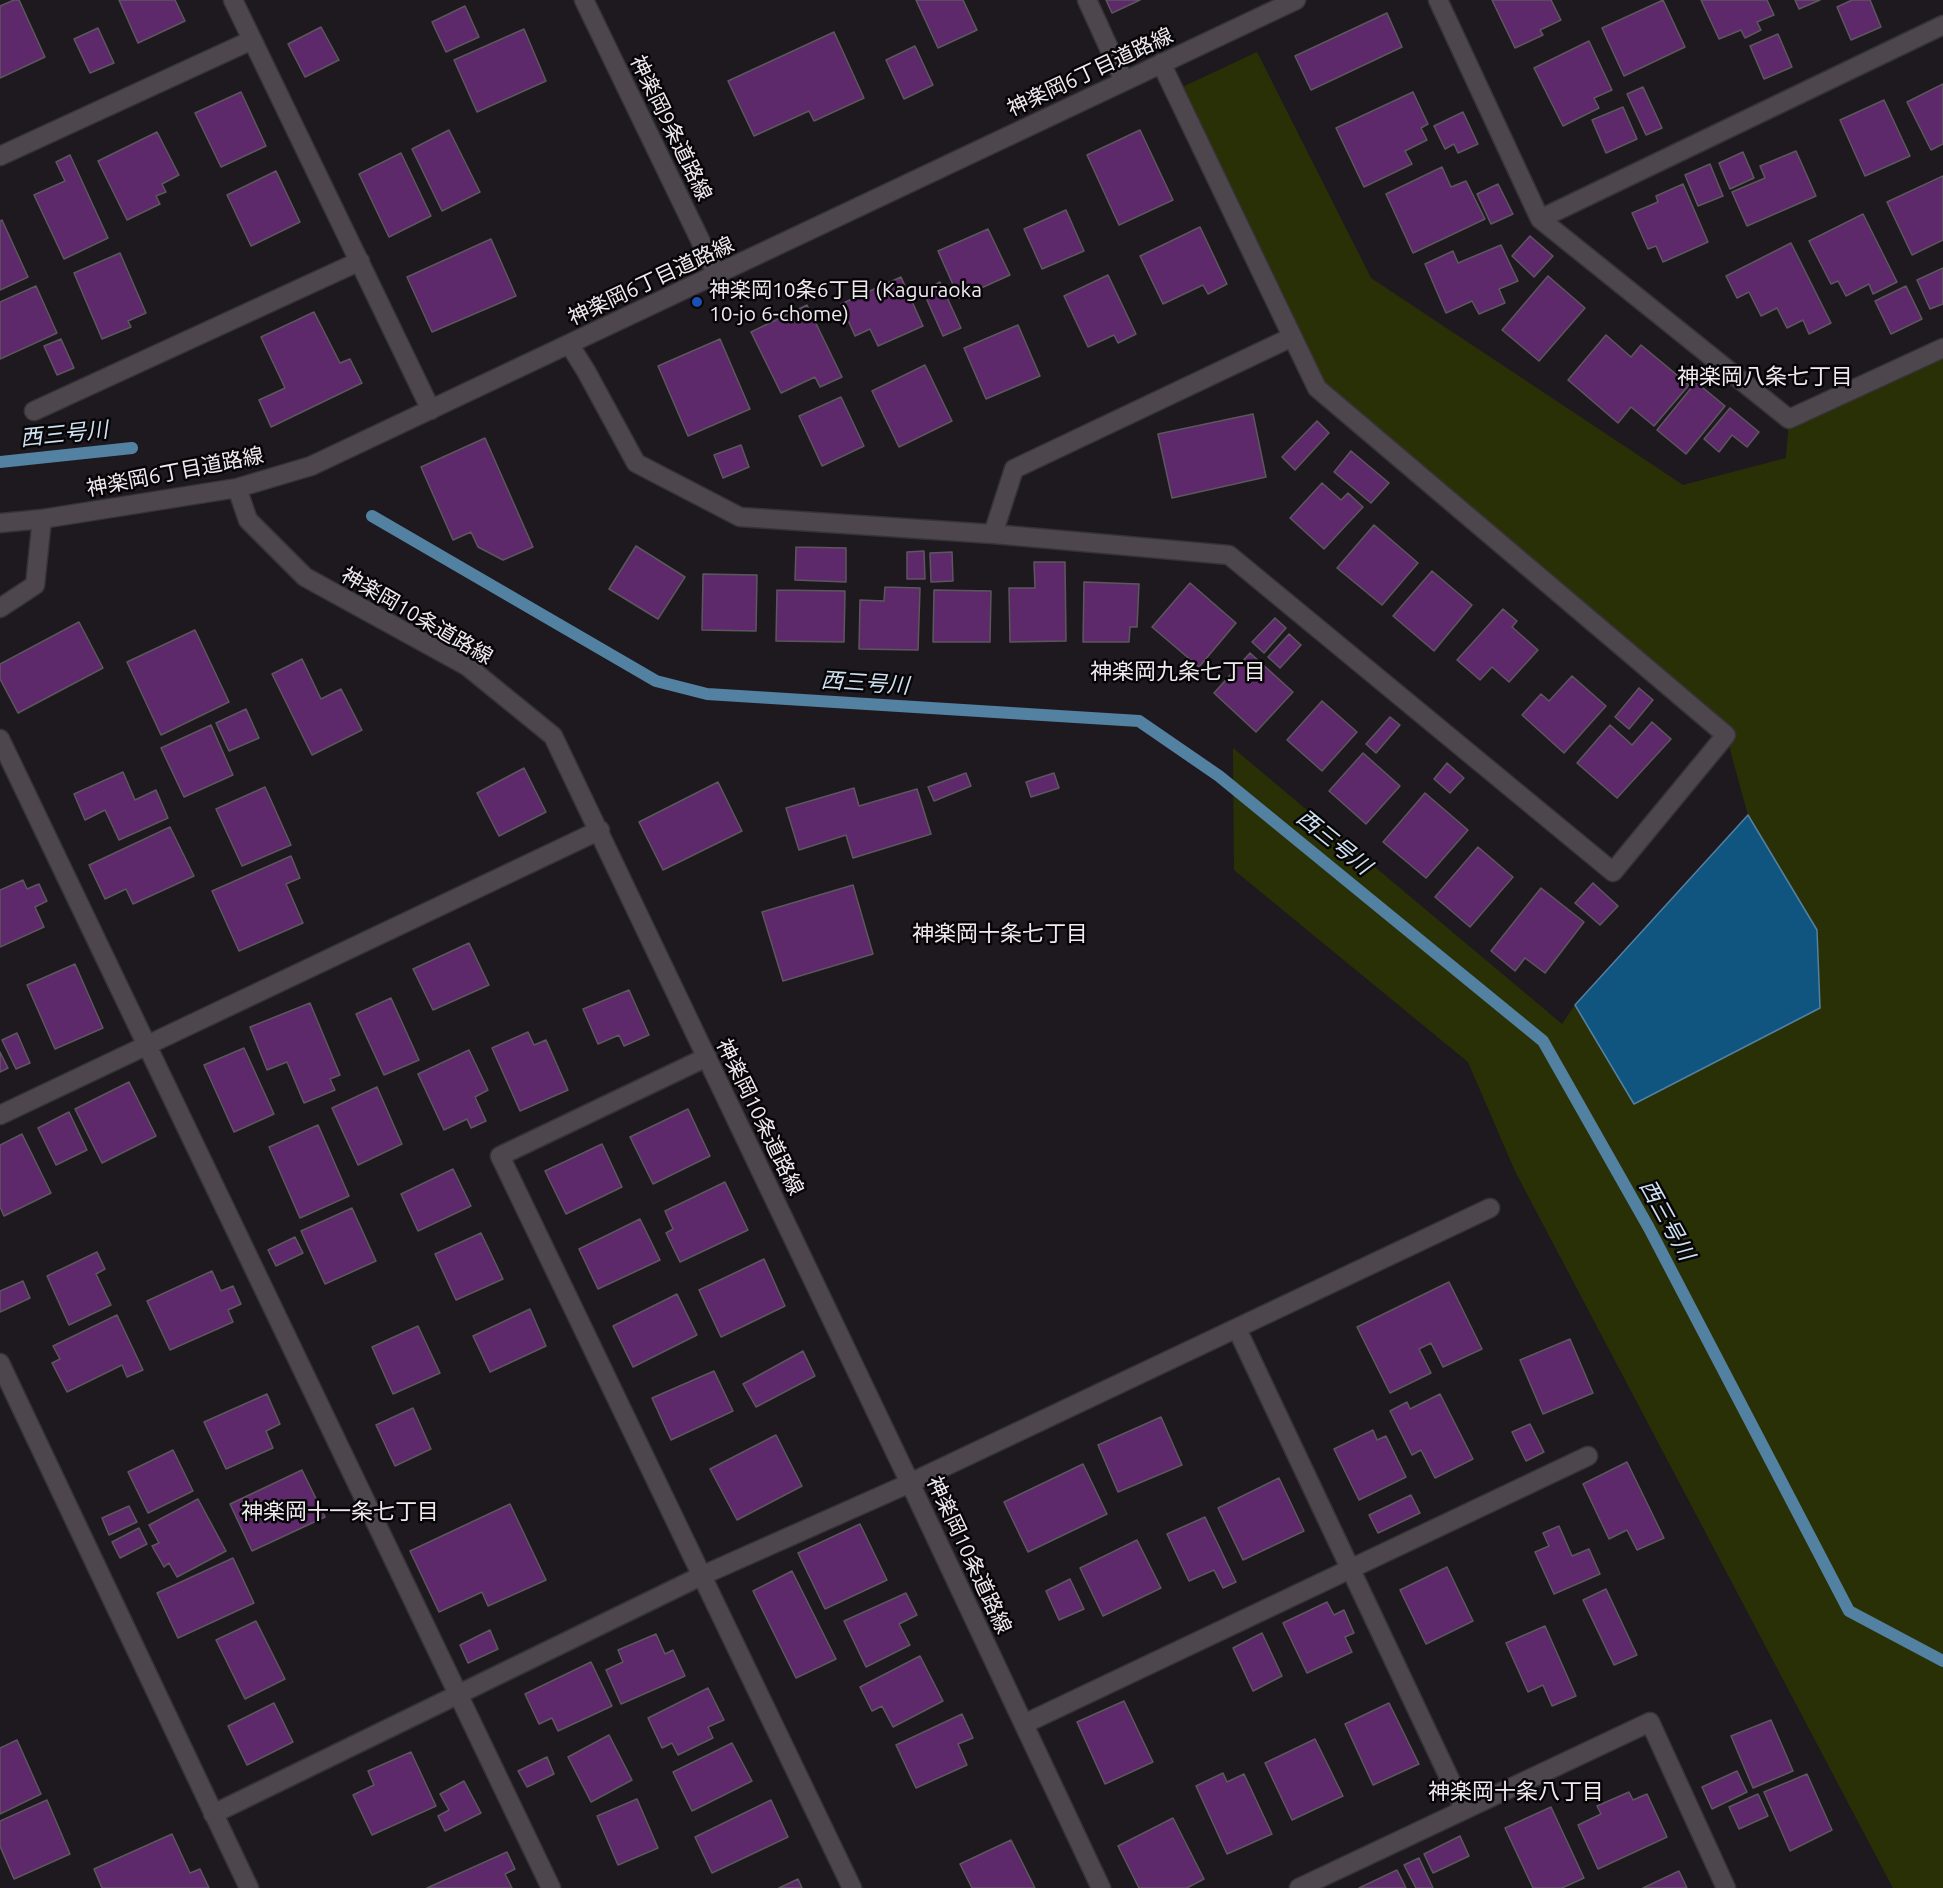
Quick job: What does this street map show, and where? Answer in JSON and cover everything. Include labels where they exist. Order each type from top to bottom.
[{"type":"street","points":[[233,0],[431,410]]},
{"type":"street","name":"神楽岡9条道路線","points":[[584,0],[717,275]]},
{"type":"street","points":[[1087,0],[1124,81]]},
{"type":"street","points":[[1438,0],[1540,219],[1789,419],[1943,348]]},
{"type":"street","name":"神楽岡6丁目道路線","points":[[0,523],[42,519],[237,488],[311,466],[1124,81],[1284,2]]},
{"type":"street","points":[[1540,219],[1943,26]]},
{"type":"street","points":[[0,156],[252,40]]},
{"type":"street","points":[[569,344],[636,463],[740,517],[993,534],[1229,555],[1613,872],[1726,735],[1317,388],[1161,63]]},
{"type":"street","points":[[34,411],[360,261]]},
{"type":"street","points":[[993,534],[1014,469],[1292,337]]},
{"type":"street","name":"神楽岡10条道路線","points":[[237,488],[248,520],[305,577],[467,666],[553,736],[600,830],[635,910],[1101,1888]]},
{"type":"street","points":[[0,608],[35,585],[42,519]]},
{"type":"street","points":[[0,739],[551,1888]]},
{"type":"street","points":[[0,1115],[600,830]]},
{"type":"street","points":[[707,1057],[500,1156],[852,1888]]},
{"type":"street","points":[[213,1814],[701,1576],[910,1483],[1490,1208]]},
{"type":"street","points":[[1237,1329],[1464,1809]]},
{"type":"street","points":[[0,1363],[249,1888]]},
{"type":"street","points":[[1023,1724],[1588,1456]]},
{"type":"street","points":[[1299,1888],[1650,1722],[1726,1888]]},
{"type":"green space","points":[[1257,52],[1371,278],[1683,485],[1786,458],[1789,419],[1943,348],[1943,1888],[1893,1888],[1515,1171],[1468,1062],[1234,870],[1233,748],[1562,1024],[1575,1005],[1634,1104],[1817,930],[1748,815],[1726,735],[1317,388],[1174,91]]},
{"type":"water","points":[[1748,815],[1817,930],[1820,1008],[1634,1104],[1575,1005]]},
{"type":"building","points":[[19,0],[45,57],[0,78],[0,6]]},
{"type":"building","points":[[119,0],[175,0],[185,21],[138,43]]},
{"type":"building","points":[[916,0],[963,0],[977,30],[938,48]]},
{"type":"building","points":[[1106,0],[1140,0],[1112,13]]},
{"type":"building","points":[[1492,0],[1551,0],[1561,20],[1540,30],[1543,35],[1515,48]]},
{"type":"building","points":[[1663,0],[1685,47],[1624,76],[1602,28]]},
{"type":"building","points":[[1701,0],[1767,0],[1774,15],[1757,22],[1761,30],[1745,38],[1741,30],[1719,39]]},
{"type":"building","points":[[1795,0],[1820,0],[1799,9]]},
{"type":"building","points":[[1852,0],[1870,0],[1881,27],[1851,40],[1837,7]]},
{"type":"building","points":[[465,6],[479,37],[446,52],[432,22]]},
{"type":"building","points":[[1387,13],[1402,47],[1311,90],[1295,56]]},
{"type":"building","points":[[321,27],[339,60],[305,77],[288,44]]},
{"type":"building","points":[[98,28],[114,63],[90,73],[74,39]]},
{"type":"building","points":[[524,29],[546,81],[477,112],[454,60]]},
{"type":"building","points":[[834,32],[864,98],[814,121],[809,111],[754,136],[728,81]]},
{"type":"building","points":[[1778,34],[1792,67],[1764,79],[1750,46]]},
{"type":"building","points":[[1589,41],[1612,90],[1594,98],[1599,108],[1563,126],[1534,68]]},
{"type":"building","points":[[915,46],[933,85],[904,99],[886,60]]},
{"type":"building","points":[[1943,84],[1943,144],[1931,150],[1907,102]]},
{"type":"building","points":[[1643,87],[1662,128],[1646,135],[1627,94]]},
{"type":"building","points":[[241,92],[266,146],[221,167],[195,113]]},
{"type":"building","points":[[1413,92],[1428,124],[1421,128],[1427,140],[1405,151],[1412,164],[1364,187],[1336,128]]},
{"type":"building","points":[[1884,100],[1910,156],[1865,176],[1840,120]]},
{"type":"building","points":[[1623,107],[1637,139],[1606,153],[1592,120]]},
{"type":"building","points":[[1463,112],[1478,144],[1458,153],[1454,144],[1445,149],[1434,126]]},
{"type":"building","points":[[449,130],[480,192],[442,211],[412,149]]},
{"type":"building","points":[[1140,130],[1173,200],[1119,225],[1087,155]]},
{"type":"building","points":[[157,132],[179,175],[162,184],[166,192],[156,196],[160,204],[127,220],[98,161]]},
{"type":"building","points":[[1796,151],[1816,196],[1747,226],[1732,192],[1765,178],[1760,166]]},
{"type":"building","points":[[1743,152],[1754,178],[1730,189],[1719,163]]},
{"type":"building","points":[[401,153],[431,216],[389,237],[359,174]]},
{"type":"building","points":[[70,155],[108,238],[64,259],[34,195],[65,181],[56,162]]},
{"type":"building","points":[[1710,164],[1723,196],[1698,206],[1685,175]]},
{"type":"building","points":[[1442,167],[1451,187],[1466,181],[1485,219],[1413,253],[1386,194]]},
{"type":"building","points":[[276,171],[300,222],[251,246],[227,195]]},
{"type":"building","points":[[1943,176],[1943,240],[1912,255],[1887,202]]},
{"type":"building","points":[[1498,184],[1513,214],[1491,224],[1477,194]]},
{"type":"building","points":[[1683,184],[1708,242],[1663,262],[1656,246],[1648,249],[1632,213],[1658,202],[1656,196]]},
{"type":"building","points":[[1066,210],[1084,251],[1042,269],[1024,229]]},
{"type":"building","points":[[1863,214],[1897,282],[1873,294],[1869,284],[1846,296],[1838,281],[1831,284],[1809,241]]},
{"type":"building","points":[[2,220],[28,277],[0,290],[0,221]]},
{"type":"building","points":[[1200,227],[1227,284],[1208,294],[1203,285],[1163,304],[1140,256]]},
{"type":"building","points":[[988,229],[1010,275],[959,298],[938,251]]},
{"type":"building","points":[[1530,236],[1553,256],[1534,277],[1512,256]]},
{"type":"building","points":[[491,239],[516,296],[432,332],[407,277]]},
{"type":"building","points":[[1791,243],[1831,323],[1809,334],[1803,320],[1787,328],[1777,308],[1761,316],[1749,292],[1737,298],[1726,276]]},
{"type":"building","points":[[1501,245],[1518,281],[1499,289],[1505,303],[1479,314],[1472,301],[1446,313],[1425,264],[1453,251],[1458,263]]},
{"type":"building","points":[[120,253],[146,313],[128,321],[131,327],[102,339],[74,273]]},
{"type":"building","points":[[1943,268],[1943,304],[1930,309],[1917,280]]},
{"type":"building","points":[[1108,275],[1136,334],[1118,343],[1114,335],[1088,347],[1064,296]]},
{"type":"building","points":[[1548,276],[1585,308],[1539,361],[1502,330]]},
{"type":"building","points":[[901,277],[923,326],[878,346],[870,329],[855,336],[841,304]]},
{"type":"building","points":[[940,282],[961,328],[943,336],[923,291]]},
{"type":"building","points":[[36,286],[57,333],[0,359],[0,302]]},
{"type":"building","points":[[1906,286],[1922,319],[1891,334],[1875,301]]},
{"type":"building","points":[[807,305],[842,377],[820,387],[815,377],[781,393],[751,332]]},
{"type":"building","points":[[314,312],[340,363],[350,359],[362,383],[271,427],[259,400],[285,388],[261,337]]},
{"type":"building","points":[[1018,325],[1040,376],[986,399],[964,348]]},
{"type":"building","points":[[1606,335],[1631,357],[1641,345],[1689,385],[1654,426],[1631,407],[1618,423],[1568,380]]},
{"type":"building","points":[[61,339],[74,368],[57,375],[44,346]]},
{"type":"building","points":[[720,339],[750,409],[688,436],[658,366]]},
{"type":"building","points":[[925,365],[952,421],[899,447],[872,391]]},
{"type":"building","points":[[1696,382],[1725,406],[1686,454],[1657,430]]},
{"type":"building","points":[[841,397],[864,446],[822,466],[799,416]]},
{"type":"building","points":[[1730,408],[1759,432],[1747,447],[1732,435],[1719,452],[1704,439]]},
{"type":"building","points":[[1253,414],[1266,477],[1172,498],[1158,434]]},
{"type":"building","points":[[1317,421],[1329,433],[1295,470],[1282,457]]},
{"type":"building","points":[[485,438],[533,547],[503,560],[478,547],[471,532],[453,540],[421,467]]},
{"type":"building","points":[[741,445],[749,467],[723,478],[714,455]]},
{"type":"building","points":[[1351,451],[1389,483],[1371,503],[1334,472]]},
{"type":"building","points":[[1322,483],[1341,500],[1348,493],[1363,507],[1324,549],[1290,518]]},
{"type":"building","points":[[1374,525],[1418,563],[1382,605],[1337,568]]},
{"type":"building","points":[[636,546],[685,577],[658,619],[609,589]]},
{"type":"building","points":[[796,547],[846,548],[846,582],[795,580]]},
{"type":"building","points":[[924,551],[925,579],[907,579],[907,552]]},
{"type":"building","points":[[952,552],[953,581],[931,582],[930,553]]},
{"type":"building","points":[[1034,562],[1065,562],[1066,641],[1010,642],[1009,588],[1035,588]]},
{"type":"building","points":[[1432,571],[1472,605],[1434,651],[1393,616]]},
{"type":"building","points":[[703,574],[757,575],[756,631],[702,630]]},
{"type":"building","points":[[1084,582],[1139,584],[1137,627],[1130,627],[1129,642],[1083,642]]},
{"type":"building","points":[[1190,583],[1236,623],[1199,667],[1152,627]]},
{"type":"building","points":[[885,587],[920,588],[918,650],[859,649],[860,600],[884,601]]},
{"type":"building","points":[[777,590],[845,591],[844,642],[776,641]]},
{"type":"building","points":[[934,590],[991,591],[990,642],[933,642]]},
{"type":"building","points":[[1503,609],[1517,621],[1512,627],[1538,650],[1509,682],[1492,667],[1480,680],[1457,660]]},
{"type":"building","points":[[1275,618],[1286,628],[1264,653],[1252,642]]},
{"type":"building","points":[[79,622],[103,668],[18,713],[0,679],[0,664]]},
{"type":"building","points":[[195,630],[229,702],[161,735],[127,662]]},
{"type":"building","points":[[1289,634],[1301,645],[1280,668],[1268,657]]},
{"type":"building","points":[[1250,653],[1293,692],[1256,732],[1214,693]]},
{"type":"building","points":[[302,659],[321,699],[341,689],[362,730],[312,755],[272,674]]},
{"type":"building","points":[[1572,676],[1606,706],[1564,753],[1522,715],[1541,694],[1549,701]]},
{"type":"building","points":[[1639,688],[1653,700],[1629,729],[1615,717]]},
{"type":"building","points":[[1322,701],[1357,732],[1322,771],[1287,740]]},
{"type":"building","points":[[246,709],[259,738],[229,751],[216,723]]},
{"type":"building","points":[[1390,717],[1400,725],[1376,753],[1366,744]]},
{"type":"building","points":[[1652,722],[1671,739],[1617,798],[1577,763],[1610,725],[1632,745]]},
{"type":"building","points":[[211,725],[233,775],[184,797],[161,748]]},
{"type":"building","points":[[1363,753],[1400,786],[1366,824],[1329,791]]},
{"type":"building","points":[[1447,763],[1464,778],[1450,793],[1434,779]]},
{"type":"building","points":[[524,768],[546,812],[499,836],[477,793]]},
{"type":"building","points":[[123,772],[135,800],[156,790],[168,818],[119,840],[105,810],[85,820],[74,794]]},
{"type":"building","points":[[966,773],[971,786],[934,801],[928,787]]},
{"type":"building","points":[[1054,773],[1059,788],[1031,797],[1026,782]]},
{"type":"building","points":[[718,782],[742,831],[663,870],[639,822]]},
{"type":"building","points":[[265,787],[291,845],[242,866],[216,809]]},
{"type":"building","points":[[854,788],[859,806],[917,789],[931,834],[853,858],[846,835],[799,850],[786,808]]},
{"type":"building","points":[[1425,793],[1468,830],[1426,878],[1383,842]]},
{"type":"building","points":[[170,827],[194,876],[133,904],[126,889],[105,899],[89,865]]},
{"type":"building","points":[[1478,847],[1513,877],[1470,927],[1435,897]]},
{"type":"building","points":[[291,856],[300,878],[286,884],[303,923],[239,951],[212,891]]},
{"type":"building","points":[[23,880],[27,889],[39,884],[47,901],[35,907],[44,927],[0,947],[0,890]]},
{"type":"building","points":[[1593,883],[1618,906],[1600,925],[1575,903]]},
{"type":"building","points":[[853,885],[873,954],[783,981],[762,912]]},
{"type":"building","points":[[1541,888],[1584,922],[1545,973],[1525,958],[1515,971],[1491,951]]},
{"type":"building","points":[[469,943],[489,985],[433,1010],[413,969]]},
{"type":"building","points":[[75,964],[103,1028],[55,1049],[27,985]]},
{"type":"building","points":[[629,990],[649,1035],[624,1046],[619,1035],[598,1044],[583,1009]]},
{"type":"building","points":[[391,998],[419,1060],[384,1075],[356,1014]]},
{"type":"building","points":[[310,1003],[340,1075],[330,1079],[335,1090],[304,1103],[287,1062],[267,1070],[250,1027]]},
{"type":"building","points":[[528,1032],[534,1045],[546,1040],[568,1090],[520,1111],[492,1048]]},
{"type":"building","points":[[17,1033],[30,1063],[16,1069],[2,1040]]},
{"type":"building","points":[[244,1048],[274,1114],[234,1132],[204,1065]]},
{"type":"building","points":[[469,1050],[488,1090],[475,1097],[486,1121],[471,1128],[467,1119],[444,1130],[418,1074]]},
{"type":"building","points":[[0,1052],[8,1068],[0,1072]]},
{"type":"building","points":[[129,1082],[156,1136],[102,1163],[75,1109]]},
{"type":"building","points":[[377,1087],[402,1144],[358,1165],[332,1108]]},
{"type":"building","points":[[688,1109],[710,1156],[653,1184],[630,1137]]},
{"type":"building","points":[[69,1112],[87,1150],[56,1165],[38,1128]]},
{"type":"building","points":[[318,1125],[349,1196],[300,1218],[269,1147]]},
{"type":"building","points":[[22,1134],[51,1193],[4,1216],[0,1207],[0,1145]]},
{"type":"building","points":[[602,1144],[622,1187],[566,1214],[545,1171]]},
{"type":"building","points":[[453,1169],[471,1206],[418,1231],[401,1194]]},
{"type":"building","points":[[725,1182],[748,1230],[680,1262],[666,1233],[673,1229],[665,1211]]},
{"type":"building","points":[[352,1208],[376,1261],[325,1284],[301,1231]]},
{"type":"building","points":[[640,1219],[660,1260],[598,1289],[579,1249]]},
{"type":"building","points":[[481,1233],[503,1279],[456,1300],[435,1254]]},
{"type":"building","points":[[295,1237],[303,1253],[276,1266],[268,1250]]},
{"type":"building","points":[[97,1252],[105,1269],[96,1274],[111,1305],[69,1325],[47,1276]]},
{"type":"building","points":[[764,1259],[785,1306],[721,1337],[699,1290]]},
{"type":"building","points":[[212,1271],[221,1291],[233,1286],[241,1304],[228,1310],[233,1322],[170,1350],[147,1301]]},
{"type":"building","points":[[23,1281],[30,1298],[0,1312],[0,1291]]},
{"type":"building","points":[[1449,1282],[1482,1349],[1443,1367],[1431,1343],[1419,1349],[1431,1373],[1390,1393],[1357,1327]]},
{"type":"building","points":[[677,1294],[697,1335],[633,1367],[613,1326]]},
{"type":"building","points":[[530,1309],[546,1346],[490,1372],[473,1336]]},
{"type":"building","points":[[117,1315],[143,1370],[127,1377],[122,1365],[67,1392],[52,1363],[60,1359],[53,1346]]},
{"type":"building","points":[[418,1326],[440,1373],[393,1394],[372,1347]]},
{"type":"building","points":[[1570,1339],[1593,1393],[1543,1414],[1520,1360]]},
{"type":"building","points":[[803,1351],[815,1376],[756,1407],[743,1384]]},
{"type":"building","points":[[714,1371],[733,1411],[671,1440],[652,1398]]},
{"type":"building","points":[[267,1394],[280,1424],[266,1431],[273,1448],[226,1469],[204,1422]]},
{"type":"building","points":[[1440,1394],[1473,1459],[1435,1478],[1421,1450],[1412,1455],[1390,1411],[1407,1402],[1410,1409]]},
{"type":"building","points":[[413,1408],[431,1449],[395,1466],[376,1425]]},
{"type":"building","points":[[1161,1417],[1182,1465],[1118,1492],[1098,1445]]},
{"type":"building","points":[[1530,1424],[1544,1452],[1526,1461],[1512,1432]]},
{"type":"building","points":[[1373,1430],[1377,1440],[1386,1436],[1406,1477],[1359,1500],[1334,1449]]},
{"type":"building","points":[[776,1435],[802,1486],[737,1520],[710,1469]]},
{"type":"building","points":[[173,1450],[193,1491],[148,1513],[128,1472]]},
{"type":"building","points":[[1627,1462],[1664,1538],[1637,1550],[1627,1530],[1609,1539],[1583,1484]]},
{"type":"building","points":[[1083,1464],[1107,1514],[1028,1552],[1004,1502]]},
{"type":"building","points":[[302,1470],[325,1517],[252,1551],[230,1504]]},
{"type":"building","points":[[1279,1478],[1304,1531],[1243,1560],[1218,1508]]},
{"type":"building","points":[[1411,1495],[1420,1513],[1378,1533],[1369,1515]]},
{"type":"building","points":[[198,1499],[226,1551],[177,1577],[169,1563],[164,1567],[152,1546],[159,1543],[149,1525]]},
{"type":"building","points":[[510,1504],[546,1580],[488,1606],[482,1592],[439,1612],[410,1551]]},
{"type":"building","points":[[129,1506],[137,1522],[109,1535],[102,1518]]},
{"type":"building","points":[[1205,1517],[1236,1582],[1223,1588],[1214,1570],[1189,1581],[1167,1534]]},
{"type":"building","points":[[860,1524],[887,1580],[825,1609],[798,1553]]},
{"type":"building","points":[[1559,1526],[1572,1556],[1589,1549],[1600,1574],[1554,1594],[1535,1552],[1549,1546],[1543,1533]]},
{"type":"building","points":[[139,1528],[147,1544],[120,1558],[112,1542]]},
{"type":"building","points":[[1137,1540],[1161,1588],[1103,1616],[1080,1568]]},
{"type":"building","points":[[233,1558],[254,1603],[178,1638],[157,1593]]},
{"type":"building","points":[[1447,1567],[1473,1621],[1426,1644],[1400,1590]]},
{"type":"building","points":[[792,1571],[836,1659],[796,1678],[753,1591]]},
{"type":"building","points":[[1070,1579],[1084,1609],[1059,1620],[1046,1591]]},
{"type":"building","points":[[1606,1589],[1637,1655],[1614,1665],[1583,1600]]},
{"type":"building","points":[[906,1593],[917,1615],[899,1624],[910,1645],[866,1667],[844,1621]]},
{"type":"building","points":[[1327,1602],[1334,1615],[1344,1610],[1354,1633],[1345,1637],[1352,1652],[1307,1673],[1283,1623]]},
{"type":"building","points":[[256,1621],[285,1679],[245,1699],[216,1640]]},
{"type":"building","points":[[1545,1626],[1576,1696],[1552,1706],[1543,1685],[1528,1692],[1506,1643]]},
{"type":"building","points":[[490,1630],[498,1649],[468,1663],[460,1645]]},
{"type":"building","points":[[1262,1633],[1282,1676],[1253,1691],[1233,1648]]},
{"type":"building","points":[[656,1634],[665,1654],[673,1650],[685,1676],[621,1704],[606,1670],[623,1662],[618,1650]]},
{"type":"building","points":[[920,1656],[943,1701],[893,1727],[882,1706],[872,1711],[860,1687]]},
{"type":"building","points":[[591,1662],[612,1706],[558,1731],[552,1718],[539,1724],[525,1694]]},
{"type":"building","points":[[708,1688],[724,1720],[708,1727],[713,1738],[678,1755],[672,1743],[662,1748],[648,1718]]},
{"type":"building","points":[[1124,1701],[1153,1762],[1105,1784],[1077,1722]]},
{"type":"building","points":[[274,1703],[293,1742],[247,1765],[228,1726]]},
{"type":"building","points":[[1389,1703],[1419,1764],[1373,1785],[1345,1724]]},
{"type":"building","points":[[962,1714],[973,1738],[958,1744],[967,1765],[916,1788],[896,1745]]},
{"type":"building","points":[[1771,1720],[1793,1771],[1753,1788],[1731,1736]]},
{"type":"building","points":[[609,1735],[632,1780],[591,1802],[568,1757]]},
{"type":"building","points":[[1315,1739],[1343,1796],[1292,1820],[1265,1763]]},
{"type":"building","points":[[17,1740],[41,1794],[0,1814],[0,1748]]},
{"type":"building","points":[[732,1743],[752,1781],[692,1811],[673,1772]]},
{"type":"building","points":[[411,1752],[436,1806],[372,1835],[353,1795],[374,1785],[368,1771]]},
{"type":"building","points":[[547,1757],[554,1774],[527,1787],[518,1771]]},
{"type":"building","points":[[1737,1771],[1747,1792],[1712,1809],[1702,1787]]},
{"type":"building","points":[[1223,1773],[1227,1782],[1244,1774],[1272,1834],[1227,1854],[1196,1786]]},
{"type":"building","points":[[1807,1774],[1832,1830],[1790,1851],[1764,1792]]},
{"type":"building","points":[[464,1781],[481,1813],[445,1831],[438,1816],[449,1810],[440,1794]]},
{"type":"building","points":[[1629,1792],[1633,1800],[1647,1794],[1667,1837],[1598,1869],[1578,1825],[1601,1814],[1597,1806]]},
{"type":"building","points":[[1758,1794],[1768,1816],[1739,1829],[1729,1807]]},
{"type":"building","points":[[637,1799],[658,1848],[618,1865],[597,1816]]},
{"type":"building","points":[[47,1800],[70,1854],[14,1879],[0,1846],[0,1821]]},
{"type":"building","points":[[771,1800],[788,1837],[712,1873],[695,1837]]},
{"type":"building","points":[[1551,1807],[1584,1878],[1562,1888],[1533,1888],[1505,1828]]},
{"type":"building","points":[[1173,1818],[1204,1879],[1187,1888],[1139,1888],[1118,1846]]},
{"type":"building","points":[[172,1834],[190,1873],[200,1869],[209,1888],[102,1888],[94,1869]]},
{"type":"building","points":[[1460,1836],[1469,1856],[1433,1873],[1424,1854]]},
{"type":"building","points":[[1011,1840],[1035,1888],[972,1888],[960,1864]]},
{"type":"building","points":[[507,1852],[515,1869],[505,1874],[512,1888],[427,1888]]},
{"type":"building","points":[[1419,1858],[1433,1888],[1416,1888],[1404,1865]]},
{"type":"building","points":[[1397,1870],[1406,1888],[1359,1888]]},
{"type":"building","points":[[1679,1871],[1687,1888],[1643,1888]]},
{"type":"building","points":[[798,1879],[802,1888],[779,1888]]},
{"type":"waterway","name":"西三号川","points":[[0,462],[132,448]]},
{"type":"waterway","name":"西三号川","points":[[372,516],[656,681],[707,694],[1139,721],[1219,776],[1543,1041],[1649,1228],[1849,1611],[1943,1661]]},
{"type":"place","name":"神楽岡10条6丁目 (Kaguraoka 10-jo 6-chome)","points":[[697,302]]},
{"type":"district","name":"神楽岡八条七丁目","points":[[1765,377]]},
{"type":"district","name":"神楽岡九条七丁目","points":[[1178,672]]},
{"type":"district","name":"神楽岡十条七丁目","points":[[1000,934]]},
{"type":"district","name":"神楽岡十一条七丁目","points":[[340,1512]]},
{"type":"district","name":"神楽岡十条八丁目","points":[[1516,1792]]}]
